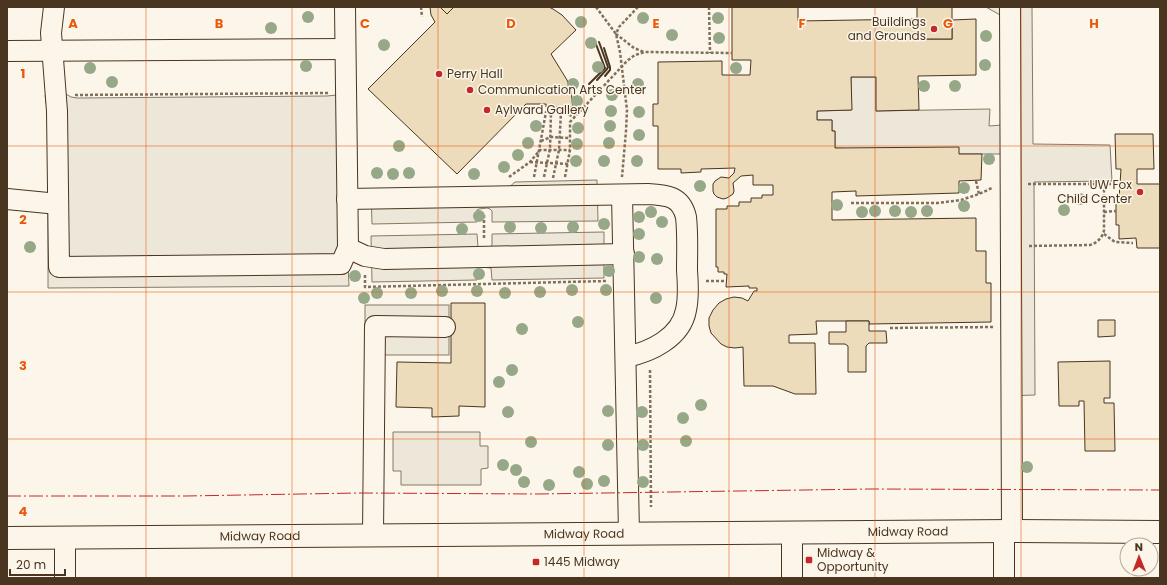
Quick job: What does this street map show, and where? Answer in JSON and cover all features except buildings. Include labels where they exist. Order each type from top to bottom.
[{"type":"main road","name":"Midway Road","points":[[7,538],[373,534],[1008,531],[1160,532]]},
{"type":"street","points":[[54,7],[51,33],[57,111],[59,267],[341,264],[348,248],[345,7]]},
{"type":"street","points":[[1004,578],[1008,531],[1011,326],[1010,7]]},
{"type":"street","points":[[7,52],[345,49]]},
{"type":"street","points":[[347,199],[622,186],[673,198],[679,202],[684,209],[687,231],[688,301],[686,312],[683,321],[661,344],[642,353],[626,357]]},
{"type":"street","points":[[622,186],[629,533]]},
{"type":"street","points":[[7,199],[58,204]]},
{"type":"street","points":[[348,248],[365,256],[384,258],[624,254]]},
{"type":"street","points":[[373,534],[375,326],[445,327]]},
{"type":"street","points":[[792,533],[792,578]]},
{"type":"street","points":[[65,538],[65,578]]},
{"type":"path","points":[[421,7],[422,17]]},
{"type":"path","points":[[596,7],[616,34],[634,48],[645,52]]},
{"type":"path","points":[[622,186],[627,110],[620,52],[616,34],[619,27],[638,7]]},
{"type":"path","points":[[710,7],[710,53]]},
{"type":"path","points":[[575,117],[561,112],[546,112],[534,178],[565,178],[570,150],[570,122],[575,117],[622,67],[627,61],[635,55],[645,52],[732,53]]},
{"type":"path","points":[[70,95],[334,92]]},
{"type":"path","points":[[556,107],[556,112]]},
{"type":"path","points":[[544,177],[550,149],[551,112]]},
{"type":"path","points":[[553,178],[560,150],[561,112]]},
{"type":"path","points":[[541,141],[550,137],[570,138]]},
{"type":"path","points":[[505,179],[530,162],[540,150],[570,150]]},
{"type":"path","points":[[530,162],[568,164]]},
{"type":"path","points":[[622,186],[630,176]]},
{"type":"path","points":[[615,177],[622,186]]},
{"type":"path","points":[[851,203],[938,203],[961,200],[979,194],[976,180]]},
{"type":"path","points":[[1011,184],[1117,184]]},
{"type":"path","points":[[1011,246],[1090,245],[1096,242],[1104,234],[1104,184]]},
{"type":"path","points":[[484,208],[484,240]]},
{"type":"path","points":[[1104,212],[1116,212]]},
{"type":"path","points":[[1104,234],[1119,243],[1133,243]]},
{"type":"path","points":[[365,270],[365,287],[607,281]]},
{"type":"path","points":[[702,281],[726,281]]},
{"type":"path","points":[[890,328],[1011,326]]},
{"type":"path","points":[[651,507],[650,369],[655,365]]},
{"type":"shaded area","points":[[986,7],[1032,7],[1033,144],[1110,145],[1112,181],[1034,182],[1035,395],[1004,396],[1002,154],[959,154],[835,148],[835,131],[832,131],[832,120],[817,120],[817,111],[851,110],[851,77],[876,77],[876,111],[990,109],[989,126],[1002,125],[1000,15]]},
{"type":"shaded area","points":[[356,93],[358,263],[351,261],[348,264],[349,286],[48,288],[48,117],[45,95],[66,94],[77,98],[327,96]]},
{"type":"shaded area","points":[[597,180],[598,221],[492,222],[492,211],[487,208],[477,210],[477,222],[372,224],[371,191],[507,189],[515,182]]},
{"type":"shaded area","points":[[604,232],[604,278],[492,280],[491,268],[480,267],[477,270],[477,280],[372,282],[371,236],[477,234],[478,247],[490,247],[492,245],[492,234]]},
{"type":"shaded area","points":[[365,305],[449,305],[449,355],[365,355]]},
{"type":"shaded area","points":[[393,432],[480,432],[480,446],[488,446],[488,468],[481,469],[481,485],[401,485],[401,471],[393,471]]},
{"type":"wall","points":[[589,84],[605,68],[594,39]]},
{"type":"wall","points":[[597,80],[608,67],[599,42]]},
{"type":"wall","points":[[604,48],[610,67],[610,70],[605,76]]},
{"type":"power","points":[[7,496],[186,496],[359,493],[538,494],[871,489],[1160,490]]},
{"type":"place","name":"Buildings and Grounds","points":[[934,29]]},
{"type":"place","name":"Perry Hall","points":[[439,74]]},
{"type":"place","name":"Communication Arts Center","points":[[470,90]]},
{"type":"place","name":"Aylward Gallery","points":[[487,110]]},
{"type":"place","name":"UW Fox Child Center","points":[[1140,192]]},
{"type":"place","name":"Midway & Opportunity","points":[[809,560]]},
{"type":"place","name":"1445 Midway","points":[[536,562]]}]
